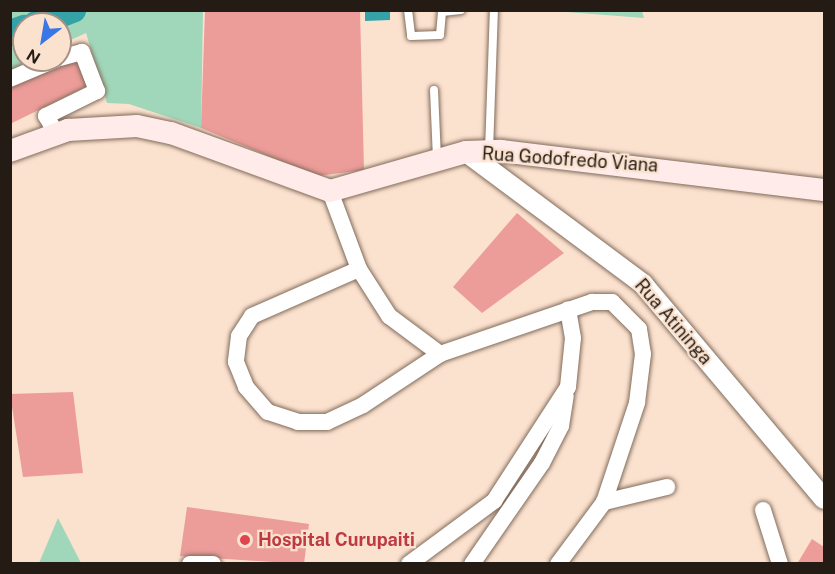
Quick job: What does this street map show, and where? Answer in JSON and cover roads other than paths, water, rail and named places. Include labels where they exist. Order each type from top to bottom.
[{"type":"main road","points":[[10,151],[56,133],[105,124],[171,133],[330,191]]},
{"type":"main road","name":"Rua Godofredo Viana","points":[[330,191],[466,152],[489,151],[665,167],[825,190]]},
{"type":"street","points":[[56,133],[46,116],[97,91],[82,52],[72,55]]},
{"type":"street","points":[[10,79],[27,72]]},
{"type":"street","name":"Rua Atininga","points":[[466,152],[644,284],[825,499]]},
{"type":"street","points":[[330,191],[359,269],[389,316],[440,354]]},
{"type":"street","points":[[359,269],[252,316],[239,336],[236,362],[246,387],[261,404],[298,422],[327,422],[363,405],[440,354],[568,309],[612,302],[639,329],[643,354],[637,403],[604,502],[558,564]]},
{"type":"street","points":[[472,564],[542,463],[561,426],[573,338],[568,309]]},
{"type":"street","points":[[409,564],[494,501],[568,387]]},
{"type":"street","points":[[604,502],[667,487]]},
{"type":"street","points":[[764,510],[780,564]]},
{"type":"street","points":[[190,564],[213,564]]},
{"type":"lane","points":[[408,10],[411,36],[442,34],[442,11],[461,10]]},
{"type":"lane","points":[[489,151],[494,10]]},
{"type":"lane","points":[[434,90],[436,160]]},
{"type":"water","points":[[365,11],[390,11],[390,20],[365,21]]},
{"type":"waterway","points":[[68,12],[73,10]]},
{"type":"place","name":"Hospital Curupaiti","points":[[245,540]]}]
